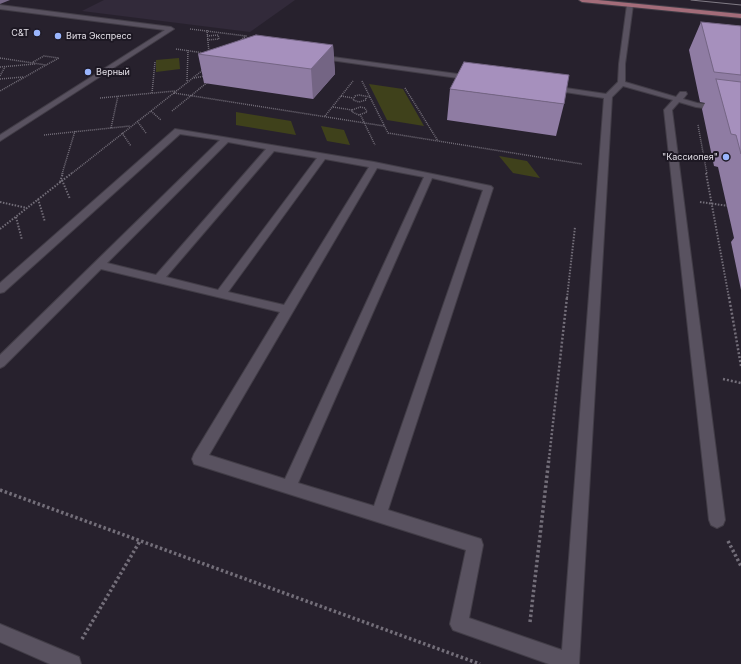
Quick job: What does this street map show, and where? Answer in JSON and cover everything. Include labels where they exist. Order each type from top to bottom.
[{"type":"main road","points":[[582,0],[741,16]]},
{"type":"lane","points":[[374,165],[199,458],[475,545],[459,624],[570,663],[608,96],[622,83],[622,64],[630,5]]},
{"type":"lane","points":[[0,7],[171,29],[0,139]]},
{"type":"lane","points":[[310,56],[481,79]]},
{"type":"lane","points":[[622,83],[680,97],[696,105],[741,111]]},
{"type":"lane","points":[[543,87],[608,96]]},
{"type":"lane","points":[[680,97],[668,110],[717,520]]},
{"type":"lane","points":[[0,289],[178,131],[429,175],[488,188],[379,514]]},
{"type":"lane","points":[[0,363],[226,139]]},
{"type":"lane","points":[[159,279],[272,148]]},
{"type":"lane","points":[[221,294],[323,156]]},
{"type":"lane","points":[[289,487],[429,175]]},
{"type":"lane","points":[[99,265],[287,310]]},
{"type":"lane","points":[[0,633],[70,663]]},
{"type":"path","points":[[185,32],[190,28],[246,36],[234,45]]},
{"type":"path","points":[[206,30],[209,53]]},
{"type":"path","points":[[207,36],[218,35],[218,39],[208,40]]},
{"type":"path","points":[[187,82],[188,50]]},
{"type":"path","points":[[0,91],[59,58],[44,56],[32,62]]},
{"type":"path","points":[[0,58],[46,65]]},
{"type":"path","points":[[152,93],[155,58]]},
{"type":"path","points":[[0,67],[40,64]]},
{"type":"path","points":[[0,76],[5,67]]},
{"type":"path","points":[[0,229],[204,69]]},
{"type":"path","points":[[0,79],[26,76]]},
{"type":"path","points":[[193,78],[208,76]]},
{"type":"path","points":[[325,116],[356,78]]},
{"type":"path","points":[[172,111],[210,80]]},
{"type":"path","points":[[362,81],[388,133],[582,164]]},
{"type":"path","points":[[405,87],[438,141]]},
{"type":"path","points":[[97,98],[176,91]]},
{"type":"path","points":[[174,93],[384,126]]},
{"type":"path","points":[[341,96],[353,98],[359,95],[366,98]]},
{"type":"path","points":[[111,128],[118,96]]},
{"type":"path","points":[[353,98],[352,100],[359,102],[370,97]]},
{"type":"path","points":[[333,107],[352,110],[360,107],[367,110],[364,114],[354,114],[352,110]]},
{"type":"path","points":[[360,114],[375,145]]},
{"type":"path","points":[[137,121],[150,138]]},
{"type":"path","points":[[698,122],[741,366]]},
{"type":"path","points":[[37,135],[132,126]]},
{"type":"path","points":[[60,182],[75,131]]},
{"type":"path","points":[[122,133],[133,150]]},
{"type":"path","points":[[581,171],[583,156]]},
{"type":"path","points":[[679,198],[734,207]]},
{"type":"path","points":[[0,202],[27,208]]},
{"type":"path","points":[[527,648],[575,226]]},
{"type":"path","points":[[0,490],[480,664]]},
{"type":"path","points":[[70,663],[140,541]]},
{"type":"shaded area","points":[[104,0],[295,0],[250,32],[82,11]]},
{"type":"green space","points":[[179,58],[180,69],[156,72],[156,60]]},
{"type":"green space","points":[[369,84],[403,89],[424,126],[387,120]]},
{"type":"green space","points":[[236,112],[291,121],[296,135],[236,125]]},
{"type":"green space","points":[[321,126],[344,130],[350,145],[327,141]]},
{"type":"green space","points":[[499,156],[527,161],[540,178],[513,173]]},
{"type":"building","points":[[701,22],[741,26],[741,75],[714,72]]},
{"type":"building","points":[[256,35],[333,45],[311,69],[198,54]]},
{"type":"building","points":[[464,62],[569,75],[564,104],[450,89]]},
{"type":"building","points":[[716,79],[741,82],[741,154],[736,135],[731,134]]},
{"type":"tram line","points":[[691,0],[741,5]]},
{"type":"place","name":"С&Т","points":[[37,33]]},
{"type":"place","name":"Вита Экспресс","points":[[58,36]]},
{"type":"place","name":"Верный","points":[[88,72]]},
{"type":"place","name":"\"Кассиопея\"","points":[[726,157]]}]
